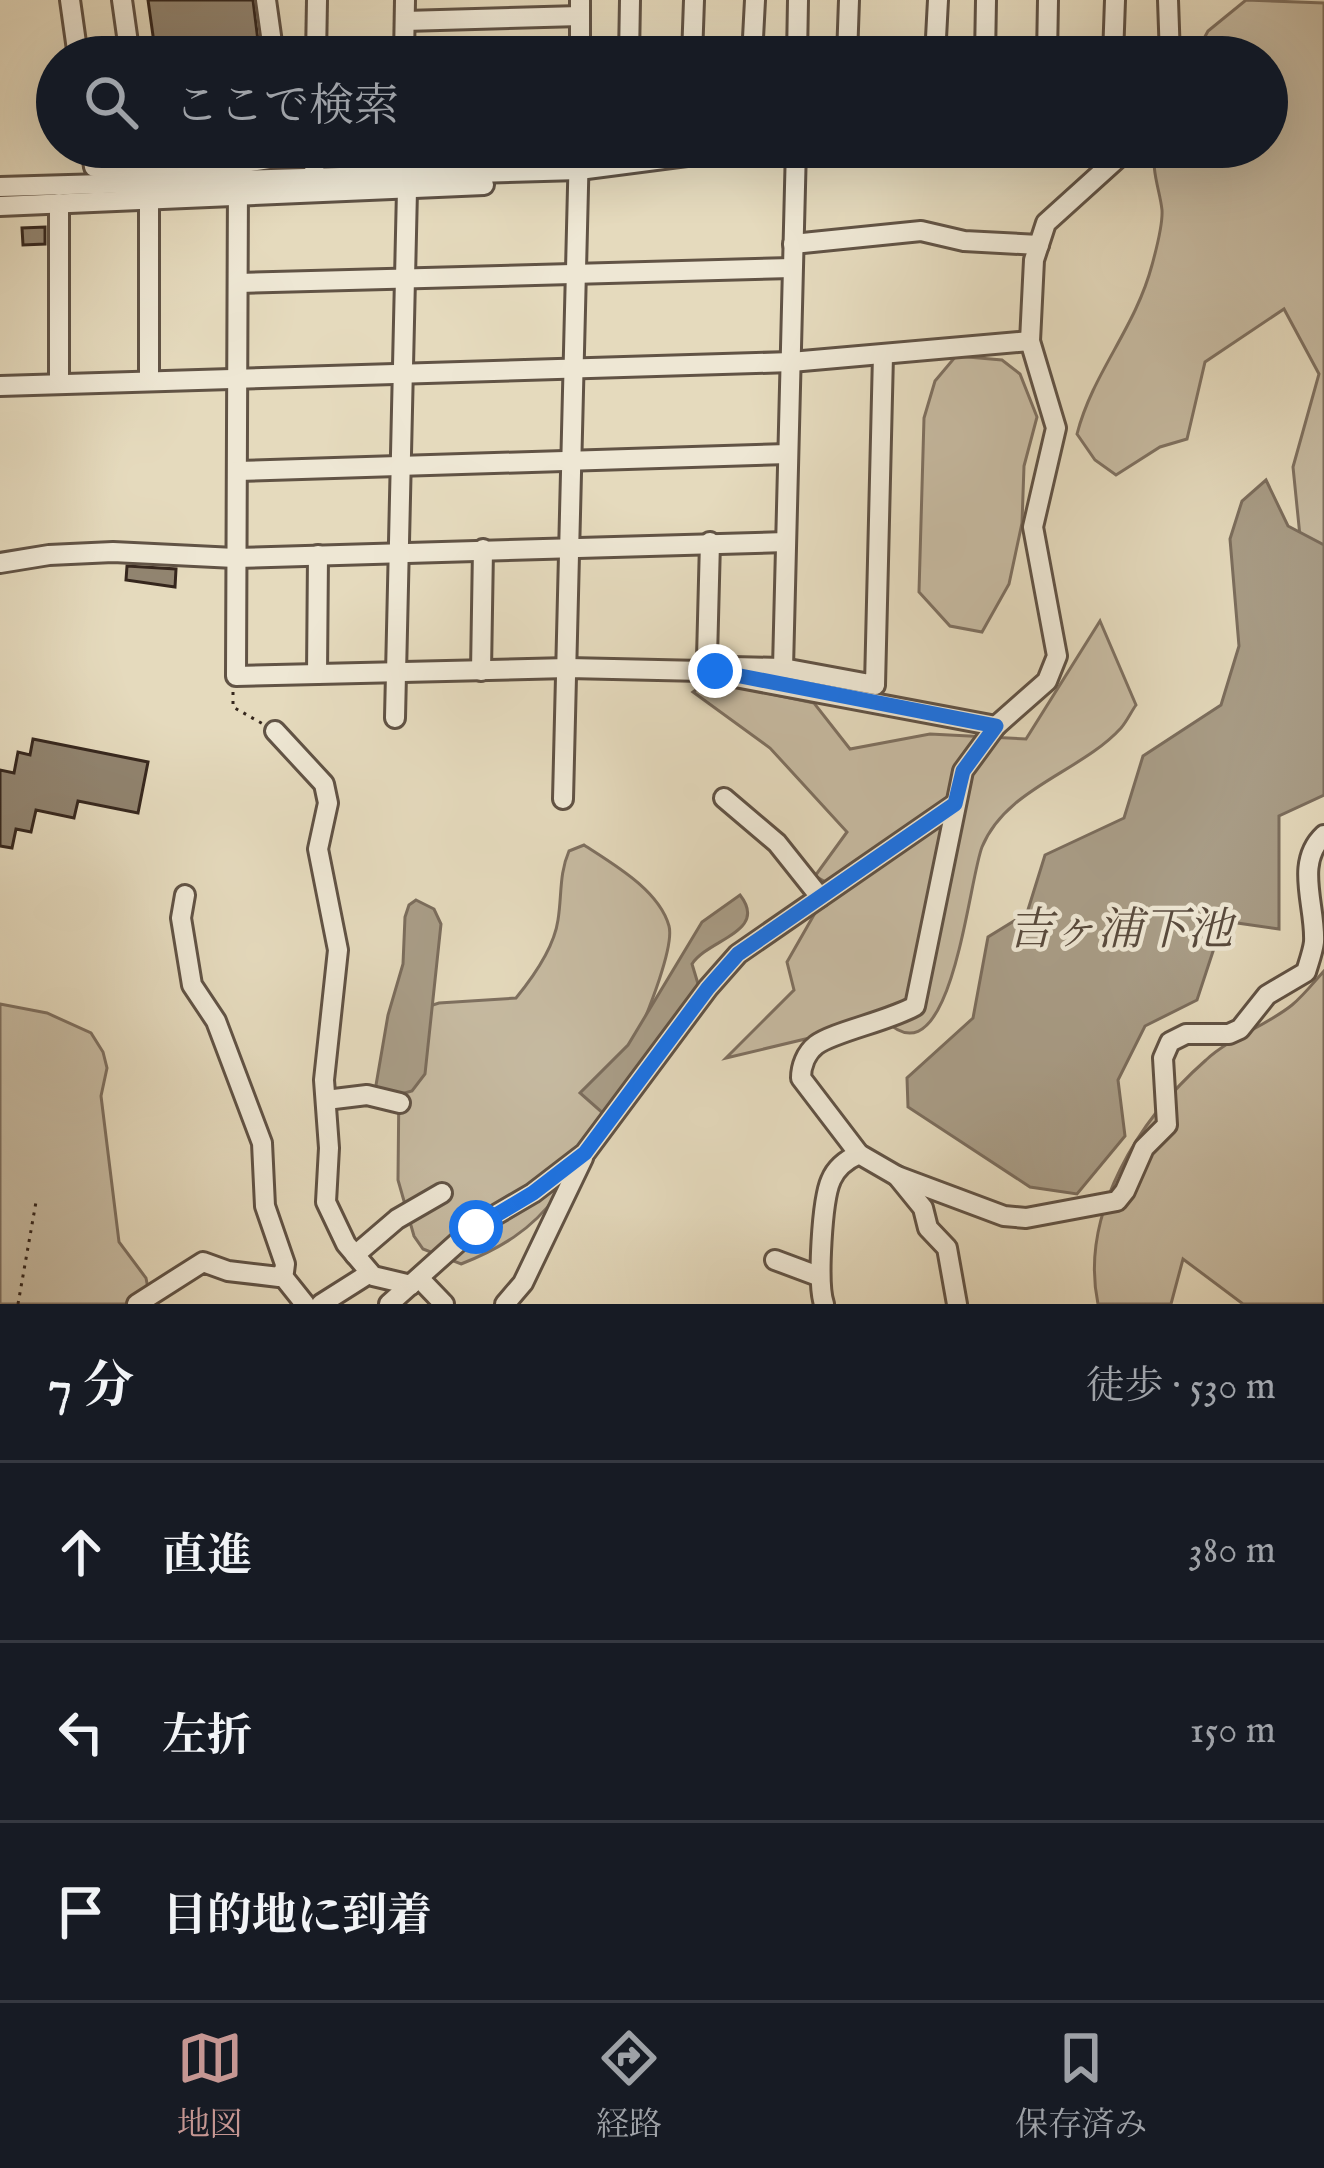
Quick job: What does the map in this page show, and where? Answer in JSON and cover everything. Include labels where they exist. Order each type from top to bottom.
[{"type":"street","points":[[70,0],[76,36]]},
{"type":"street","points":[[122,0],[127,36]]},
{"type":"street","points":[[266,0],[271,36]]},
{"type":"street","points":[[316,36],[317,0]]},
{"type":"street","points":[[405,0],[405,36]]},
{"type":"street","points":[[629,36],[630,0]]},
{"type":"street","points":[[693,36],[694,0]]},
{"type":"street","points":[[753,36],[755,0]]},
{"type":"street","points":[[797,36],[798,0]]},
{"type":"street","points":[[848,36],[849,0]]},
{"type":"street","points":[[936,36],[938,0]]},
{"type":"street","points":[[985,36],[986,0]]},
{"type":"street","points":[[1047,36],[1048,0]]},
{"type":"street","points":[[1114,36],[1115,0]]},
{"type":"street","points":[[1168,0],[1169,36]]},
{"type":"street","points":[[405,21],[580,8]]},
{"type":"street","points":[[103,168],[229,182],[404,183],[532,168]]},
{"type":"street","points":[[0,206],[149,199],[229,182],[261,168]]},
{"type":"street","points":[[314,168],[314,178]]},
{"type":"street","points":[[395,718],[403,168]]},
{"type":"street","points":[[563,799],[578,168]]},
{"type":"street","points":[[783,668],[795,168]]},
{"type":"street","points":[[1107,168],[1046,224],[1034,260],[1030,340],[1057,428],[1033,527],[1057,656],[1047,681],[996,726],[963,771],[915,1006],[895,1018],[817,1044],[801,1065],[801,1078],[859,1154],[897,1176],[1004,1216],[1026,1217],[1117,1201],[1144,1148],[1167,1125],[1163,1058],[1171,1042],[1186,1034],[1229,1034],[1240,1029],[1267,995],[1306,971],[1314,943],[1307,871],[1313,846],[1324,835]]},
{"type":"street","points":[[0,187],[314,178],[404,183]]},
{"type":"street","points":[[229,182],[238,283],[236,676],[568,668],[709,671],[996,726]]},
{"type":"street","points":[[149,199],[149,381]]},
{"type":"street","points":[[59,203],[59,384]]},
{"type":"street","points":[[793,244],[921,230],[964,241],[1039,244]]},
{"type":"street","points":[[238,283],[792,268]]},
{"type":"street","points":[[0,386],[790,362],[1030,340]]},
{"type":"street","points":[[709,671],[717,667],[783,668],[875,685],[883,355]]},
{"type":"street","points":[[237,471],[788,454]]},
{"type":"street","points":[[709,671],[710,542]]},
{"type":"street","points":[[0,563],[112,552],[235,557],[786,542]]},
{"type":"street","points":[[481,670],[483,549]]},
{"type":"street","points":[[317,674],[318,555]]},
{"type":"street","points":[[274,731],[324,784],[328,802],[318,849],[338,950],[324,1080],[329,1148],[326,1202],[332,1220],[370,1273]]},
{"type":"street","points":[[724,798],[777,844],[820,897]]},
{"type":"street","points":[[505,1304],[523,1283],[585,1153],[738,954],[955,804]]},
{"type":"street","points":[[184,895],[182,918],[193,986],[216,1021],[265,1151],[265,1206],[285,1264],[281,1274]]},
{"type":"street","points":[[326,1100],[367,1094],[400,1103]]},
{"type":"street","points":[[389,1304],[476,1227],[533,1193],[585,1153]]},
{"type":"street","points":[[824,1304],[818,1276],[832,1177],[859,1154]]},
{"type":"street","points":[[897,1176],[923,1208],[928,1228],[947,1248],[958,1304]]},
{"type":"street","points":[[355,1255],[397,1219],[442,1192]]},
{"type":"street","points":[[775,1260],[818,1276]]},
{"type":"street","points":[[137,1304],[203,1262],[228,1271],[281,1274],[305,1304]]},
{"type":"street","points":[[321,1304],[370,1273],[415,1281],[444,1304]]},
{"type":"path","points":[[236,676],[232,707],[274,731]]},
{"type":"path","points":[[18,1304],[36,1202]]},
{"type":"shaded area","points":[[1246,0],[1324,3],[1324,563],[1303,566],[1293,467],[1319,374],[1284,309],[1205,362],[1187,439],[1160,447],[1116,475],[1095,460],[1077,434],[1152,265],[1162,216],[1155,168],[1288,168],[1288,36],[1205,36]]},
{"type":"shaded area","points":[[956,356],[1002,360],[1020,374],[1037,417],[1024,466],[1022,523],[1009,584],[982,632],[950,626],[919,592],[924,418],[935,381]]},
{"type":"shaded area","points":[[1100,621],[1136,705],[1105,743],[1026,795],[993,827],[982,847],[953,972],[926,1026],[908,1033],[885,1020],[726,1058],[794,990],[787,962],[831,885],[815,876],[847,832],[770,748],[693,692],[708,681],[814,703],[850,749],[930,734],[1026,739]]},
{"type":"shaded area","points":[[584,845],[634,879],[664,913],[668,947],[659,979],[606,1105],[556,1196],[514,1237],[461,1264],[423,1249],[414,1236],[398,1180],[399,1081],[417,1010],[439,1003],[516,998],[552,941],[569,851]]},
{"type":"shaded area","points":[[1324,971],[1324,1304],[1243,1304],[1183,1259],[1171,1304],[1098,1304],[1094,1270],[1106,1202],[1138,1139],[1206,1060],[1292,1005]]},
{"type":"shaded area","points":[[0,1004],[47,1013],[91,1033],[103,1052],[107,1068],[101,1096],[119,1242],[146,1278],[151,1304],[0,1304]]},
{"type":"water","name":"吉ヶ浦下池","points":[[1266,480],[1288,526],[1324,545],[1324,795],[1279,816],[1279,929],[1223,921],[1197,1000],[1145,1026],[1118,1080],[1125,1136],[1077,1194],[1030,1187],[908,1107],[907,1078],[973,1018],[988,937],[1027,913],[1045,855],[1124,818],[1143,756],[1221,705],[1239,646],[1230,539],[1242,501]]},
{"type":"water","points":[[740,895],[747,918],[692,964],[699,987],[605,1115],[580,1093],[628,1045],[702,922]]},
{"type":"water","points":[[416,900],[434,909],[441,924],[425,1074],[412,1091],[394,1096],[375,1091],[388,1015],[403,964],[405,917]]},
{"type":"building","points":[[148,0],[253,0],[257,36],[153,36]]},
{"type":"building","points":[[45,227],[45,244],[23,245],[22,228]]},
{"type":"building","points":[[127,566],[176,569],[175,587],[126,580]]},
{"type":"building","points":[[33,739],[148,762],[138,813],[78,801],[74,818],[36,810],[31,832],[16,829],[12,848],[0,846],[0,770],[14,773],[18,752],[30,755]]},
{"type":"route","points":[[476,1227],[533,1193],[585,1153],[738,954],[955,804],[963,771],[996,726],[715,671]]}]
